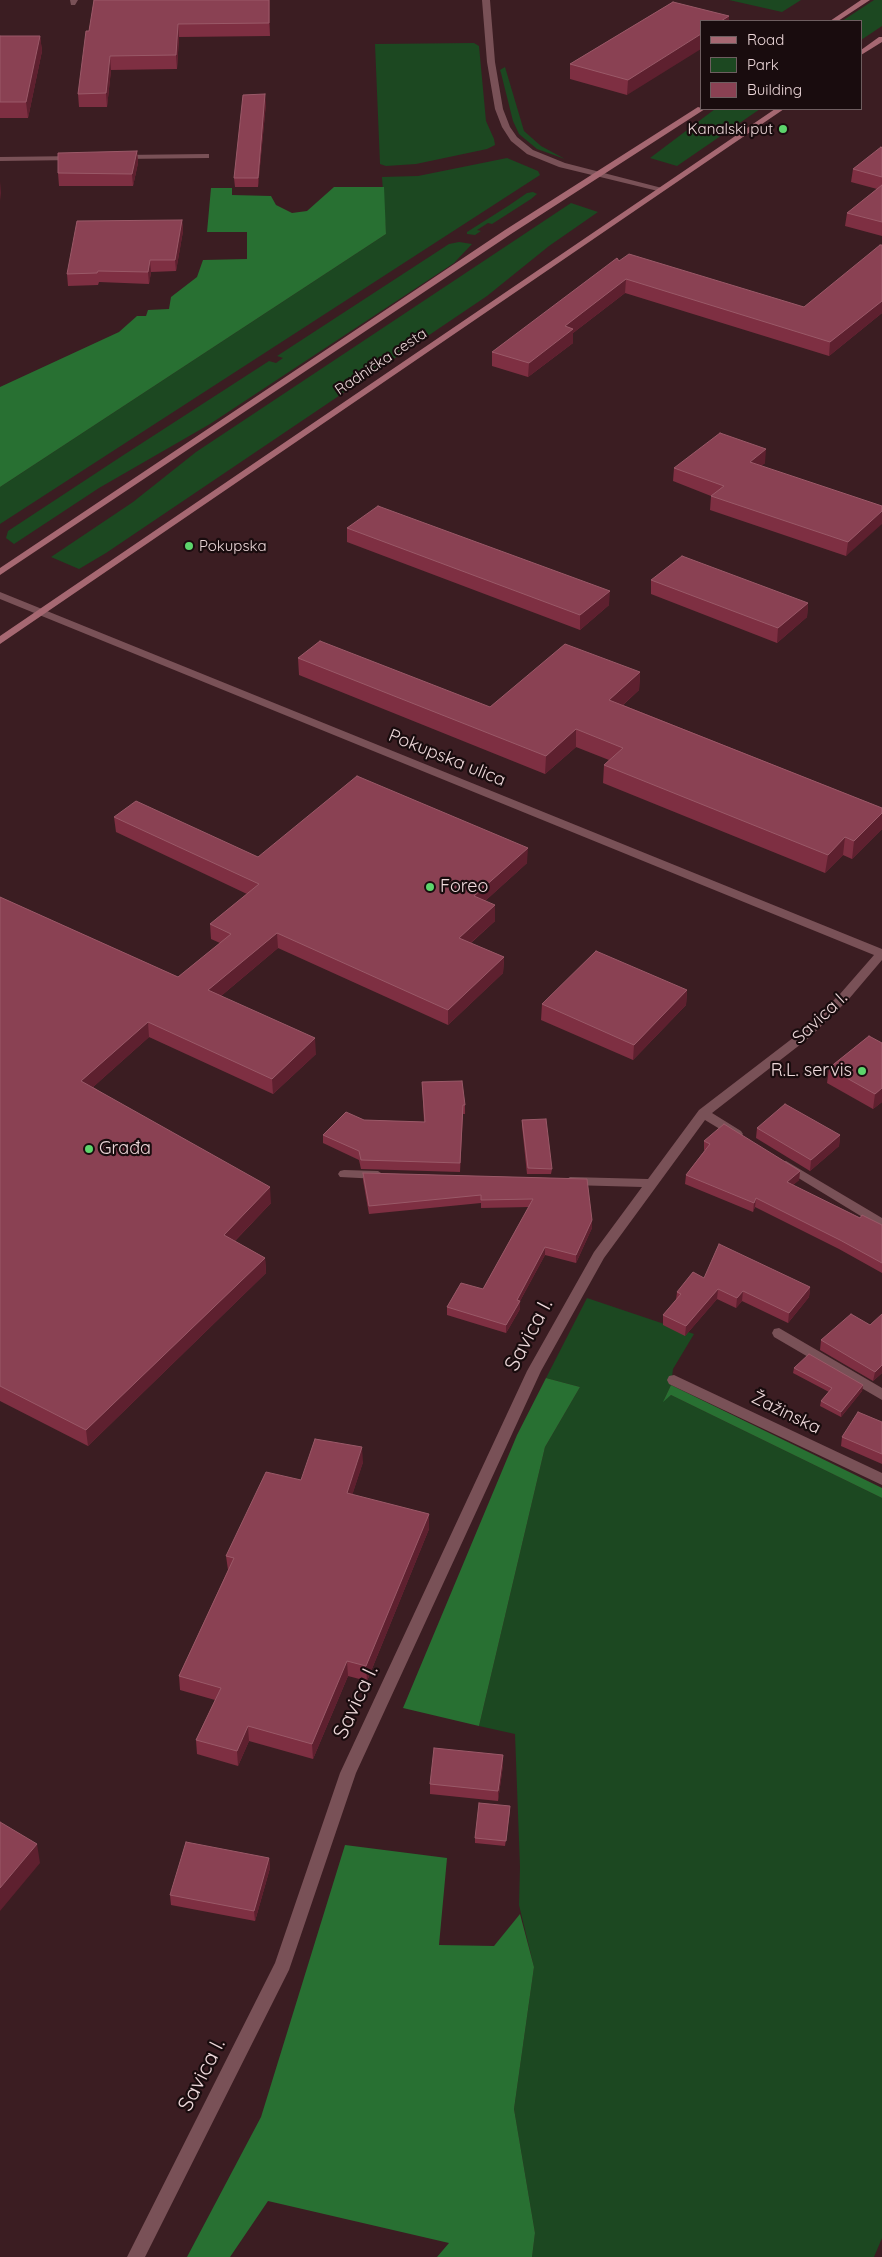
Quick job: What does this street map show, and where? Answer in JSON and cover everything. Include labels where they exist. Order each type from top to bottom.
[{"type":"main road","points":[[836,20],[866,0]]},
{"type":"main road","points":[[862,52],[882,38]]},
{"type":"main road","points":[[0,572],[508,232],[700,110]]},
{"type":"main road","name":"Radnička cesta","points":[[0,641],[779,110]]},
{"type":"street","points":[[486,0],[491,62],[499,109],[506,128],[514,139],[530,152],[562,164],[659,190]]},
{"type":"street","points":[[111,158],[206,156]]},
{"type":"street","points":[[0,158],[83,158]]},
{"type":"street","name":"Pokupska ulica","points":[[0,595],[882,954]]},
{"type":"street","name":"Savica I.","points":[[136,2257],[284,1965],[348,1773],[534,1370],[599,1255],[703,1113],[806,1034],[844,997],[882,954]]},
{"type":"street","points":[[703,1113],[752,1143]]},
{"type":"street","points":[[776,1158],[882,1224]]},
{"type":"street","points":[[344,1174],[393,1175]]},
{"type":"street","points":[[562,1180],[650,1183]]},
{"type":"street","points":[[778,1334],[882,1395]]},
{"type":"street","name":"Žažinska","points":[[674,1380],[882,1480]]},
{"type":"green space","points":[[729,0],[801,0],[782,12]]},
{"type":"green space","points":[[874,0],[882,0],[882,26],[862,39],[862,20],[844,20]]},
{"type":"green space","points":[[474,43],[479,46],[486,121],[495,145],[487,149],[416,164],[386,166],[380,164],[375,44]]},
{"type":"green space","points":[[505,67],[524,131],[541,146],[565,159],[537,149],[519,134],[513,121],[500,70]]},
{"type":"green space","points":[[714,110],[759,110],[677,166],[650,158]]},
{"type":"green space","points":[[507,158],[538,171],[540,175],[0,524],[0,487],[386,234],[382,177],[418,176]]},
{"type":"green space","points":[[334,187],[384,187],[386,234],[0,487],[0,387],[119,332],[137,316],[146,316],[148,310],[169,309],[171,297],[197,277],[203,260],[247,259],[247,232],[207,232],[211,188],[232,188],[232,195],[271,196],[276,205],[292,213],[307,211]]},
{"type":"green space","points":[[533,192],[537,194],[492,224],[488,223],[477,230],[481,231],[475,235],[467,234],[467,232],[527,193]]},
{"type":"green space","points":[[571,203],[598,212],[549,246],[487,296],[106,553],[79,569],[51,557],[133,502],[196,452]]},
{"type":"green space","points":[[459,242],[472,244],[454,263],[210,424],[99,488],[14,544],[6,538],[8,531],[122,456],[269,361],[276,363],[283,358],[277,356],[449,244]]},
{"type":"green space","points":[[587,1298],[694,1334],[673,1369],[671,1385],[664,1400],[671,1395],[882,1498],[882,2238],[874,2257],[532,2257],[535,2233],[514,2109],[534,1967],[519,1905],[520,1867],[515,1734],[479,1726],[545,1447],[580,1387],[546,1378]]},
{"type":"green space","points":[[546,1378],[580,1387],[545,1447],[479,1726],[403,1708],[517,1435]]},
{"type":"green space","points":[[671,1385],[882,1488],[882,1498],[671,1395],[663,1402]]},
{"type":"green space","points":[[345,1845],[447,1858],[439,1945],[494,1946],[520,1914],[534,1967],[514,2109],[535,2233],[532,2257],[437,2257],[449,2243],[268,2201],[230,2257],[187,2257],[261,2117]]},
{"type":"building","points":[[94,0],[269,0],[269,23],[178,24],[176,55],[110,56],[106,93],[78,94],[86,31],[89,31]]},
{"type":"building","points":[[673,2],[729,16],[723,20],[700,20],[700,35],[628,80],[570,64]]},
{"type":"building","points":[[0,36],[40,36],[26,102],[0,102]]},
{"type":"building","points":[[265,94],[258,178],[234,178],[243,95]]},
{"type":"building","points":[[881,147],[882,177],[853,169]]},
{"type":"building","points":[[137,151],[132,174],[58,173],[58,153]]},
{"type":"building","points":[[882,185],[882,222],[847,213]]},
{"type":"building","points":[[182,220],[175,260],[150,260],[148,272],[98,271],[97,273],[67,274],[77,221]]},
{"type":"building","points":[[882,245],[882,301],[830,342],[626,279],[565,326],[573,329],[529,363],[492,352],[617,258],[619,261],[629,254],[804,307]]},
{"type":"building","points":[[720,433],[766,449],[750,462],[882,506],[882,511],[848,542],[711,496],[724,486],[674,468]]},
{"type":"building","points":[[378,506],[610,591],[580,615],[347,528]]},
{"type":"building","points":[[682,556],[808,603],[778,628],[651,580]]},
{"type":"building","points":[[320,641],[490,707],[565,644],[640,672],[609,700],[882,808],[882,813],[854,841],[845,837],[828,855],[604,765],[623,748],[576,729],[546,756],[298,658]]},
{"type":"building","name":"Građa","points":[[357,776],[528,848],[474,896],[495,905],[459,938],[504,957],[448,1010],[277,933],[208,990],[315,1038],[272,1079],[148,1022],[81,1081],[270,1187],[224,1235],[265,1258],[86,1430],[0,1386],[0,897],[178,977],[231,934],[210,924],[259,884],[114,817],[136,801],[258,857]]},
{"type":"building","points":[[596,951],[687,990],[634,1045],[542,1004]]},
{"type":"building","points":[[869,1036],[882,1043],[882,1088],[875,1094],[829,1068]]},
{"type":"building","points":[[462,1081],[465,1105],[463,1105],[460,1163],[361,1160],[359,1151],[323,1135],[346,1112],[364,1120],[425,1122],[422,1082]]},
{"type":"building","points":[[785,1104],[840,1135],[811,1160],[757,1128]]},
{"type":"building","points":[[546,1119],[552,1169],[528,1168],[522,1120]]},
{"type":"building","points":[[724,1124],[800,1171],[787,1182],[860,1218],[862,1215],[882,1225],[882,1263],[756,1198],[754,1203],[686,1175],[710,1144],[704,1141]]},
{"type":"building","points":[[363,1173],[587,1179],[592,1220],[576,1255],[545,1247],[517,1300],[520,1301],[506,1325],[447,1307],[461,1283],[483,1289],[533,1199],[481,1200],[481,1195],[369,1206]]},
{"type":"building","points":[[719,1244],[810,1287],[789,1313],[743,1291],[737,1298],[718,1289],[686,1326],[663,1315],[681,1294],[677,1292],[693,1272],[704,1278]]},
{"type":"building","points":[[851,1314],[870,1325],[882,1314],[882,1365],[875,1372],[821,1340]]},
{"type":"building","points":[[809,1354],[863,1385],[841,1412],[821,1401],[832,1388],[794,1368]]},
{"type":"building","points":[[858,1412],[882,1422],[882,1454],[842,1437]]},
{"type":"building","points":[[315,1439],[362,1447],[347,1493],[429,1514],[366,1666],[347,1661],[312,1744],[248,1726],[237,1751],[196,1740],[221,1688],[179,1676],[234,1558],[226,1556],[266,1472],[301,1480]]},
{"type":"building","points":[[434,1748],[503,1755],[498,1791],[430,1784]]},
{"type":"building","points":[[479,1803],[510,1806],[506,1841],[475,1838]]},
{"type":"building","points":[[0,1822],[37,1844],[0,1888]]},
{"type":"building","points":[[186,1842],[269,1858],[254,1911],[170,1895]]},
{"type":"place","name":"Kanalski put","points":[[783,129]]},
{"type":"place","name":"Pokupska","points":[[189,546]]},
{"type":"place","name":"Foreo","points":[[430,887]]},
{"type":"place","name":"R.L. servis","points":[[862,1071]]},
{"type":"place","name":"Građa","points":[[89,1149]]}]
